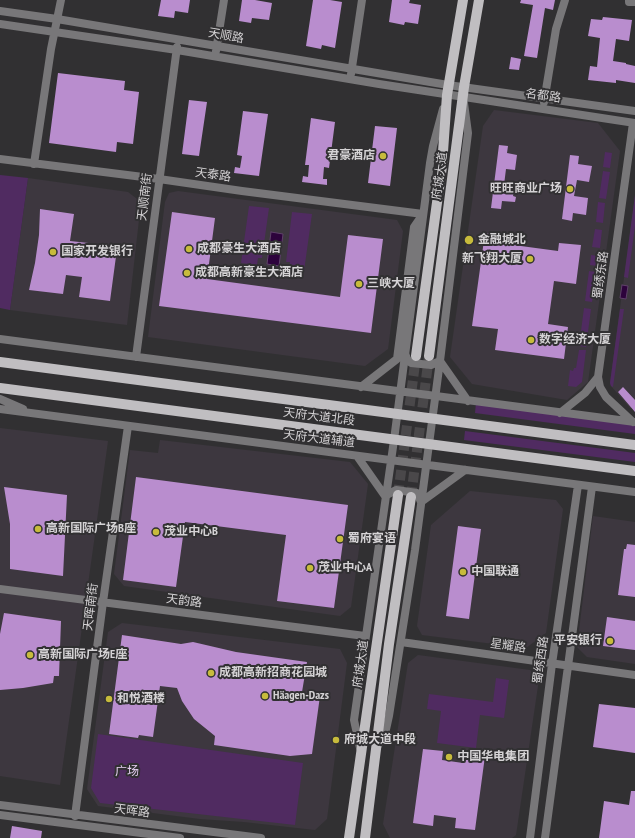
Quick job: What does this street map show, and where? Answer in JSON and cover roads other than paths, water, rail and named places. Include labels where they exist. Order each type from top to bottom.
[{"type":"main road","name":"府城大道","points":[[416,356],[442,166],[448,90],[463,0]]},
{"type":"main road","name":"府城大道","points":[[429,356],[464,97],[464,87],[479,0]]},
{"type":"main road","name":"天府大道北段","points":[[0,362],[635,445]]},
{"type":"main road","name":"天府大道北段","points":[[0,388],[635,471]]},
{"type":"main road","name":"府城大道","points":[[349,838],[398,494]]},
{"type":"main road","name":"府城大道","points":[[365,838],[389,644],[411,497]]},
{"type":"street","points":[[34,164],[54,32],[61,0]]},
{"type":"street","points":[[214,58],[224,0]]},
{"type":"street","points":[[350,79],[362,0]]},
{"type":"street","points":[[543,108],[556,29],[565,0]]},
{"type":"street","points":[[629,0],[629,2],[635,2]]},
{"type":"street","name":"天顺路","points":[[0,11],[57,19],[351,69],[448,90]]},
{"type":"street","name":"天顺路","points":[[0,24],[177,50],[214,58],[350,79],[448,90]]},
{"type":"street","name":"天顺南街","points":[[136,357],[178,40]]},
{"type":"street","points":[[361,752],[354,720],[365,636],[394,440],[433,146],[448,90],[464,87],[635,111]]},
{"type":"street","name":"名都路","points":[[448,90],[464,97],[634,123]]},
{"type":"street","points":[[376,748],[385,734],[389,716],[421,502],[468,133],[464,97]]},
{"type":"street","name":"蜀绣东路","points":[[598,377],[634,123]]},
{"type":"street","name":"天泰路","points":[[0,159],[423,214]]},
{"type":"street","points":[[361,387],[397,359],[414,227],[423,214]]},
{"type":"street","points":[[0,339],[634,422]]},
{"type":"street","points":[[405,352],[407,359],[411,363],[432,365],[440,361]]},
{"type":"street","points":[[440,361],[468,401]]},
{"type":"street","points":[[560,413],[585,393],[598,377]]},
{"type":"street","points":[[598,377],[600,387],[606,397],[634,422]]},
{"type":"street","points":[[0,399],[31,413]]},
{"type":"street","name":"天府大道辅道","points":[[0,409],[635,492]]},
{"type":"street","name":"天晖南街","points":[[75,816],[128,426]]},
{"type":"street","points":[[357,456],[385,496]]},
{"type":"street","points":[[421,502],[465,470]]},
{"type":"street","name":"蜀绣西路","points":[[530,838],[552,664],[578,485]]},
{"type":"street","points":[[545,838],[592,487]]},
{"type":"street","points":[[385,496],[396,490],[417,493],[421,502]]},
{"type":"street","name":"天韵路","points":[[0,589],[365,636]]},
{"type":"street","name":"星耀路","points":[[401,642],[635,675]]},
{"type":"street","name":"天晖路","points":[[0,805],[75,816],[143,832],[261,838]]},
{"type":"street","name":"天晖路","points":[[0,815],[143,832],[180,838]]},
{"type":"tunnel","points":[[398,495],[416,356]]},
{"type":"tunnel","points":[[411,497],[429,356]]},
{"type":"place","name":"君豪酒店","points":[[383,156]]},
{"type":"place","name":"旺旺商业广场","points":[[570,189]]},
{"type":"place","name":"金融城北","points":[[469,240]]},
{"type":"place","name":"成都豪生大酒店","points":[[189,249]]},
{"type":"place","name":"国家开发银行","points":[[53,252]]},
{"type":"place","name":"新飞翔大厦","points":[[530,259]]},
{"type":"place","name":"成都高新豪生大酒店","points":[[187,273]]},
{"type":"place","name":"三峡大厦","points":[[359,284]]},
{"type":"place","name":"数字经济大厦","points":[[531,340]]},
{"type":"place","name":"高新国际广场B座","points":[[38,529]]},
{"type":"place","name":"茂业中心B","points":[[156,532]]},
{"type":"place","name":"蜀府宴语","points":[[340,539]]},
{"type":"place","name":"茂业中心A","points":[[310,568]]},
{"type":"place","name":"中国联通","points":[[463,572]]},
{"type":"place","name":"平安银行","points":[[610,641]]},
{"type":"place","name":"高新国际广场E座","points":[[30,655]]},
{"type":"place","name":"成都高新招商花园城","points":[[211,673]]},
{"type":"place","name":"Häagen-Dazs","points":[[265,696]]},
{"type":"place","name":"和悦酒楼","points":[[109,699]]},
{"type":"place","name":"府城大道中段","points":[[336,740]]},
{"type":"place","name":"中国华电集团","points":[[449,757]]},
{"type":"park label","name":"广场","points":[[127,772]]}]
